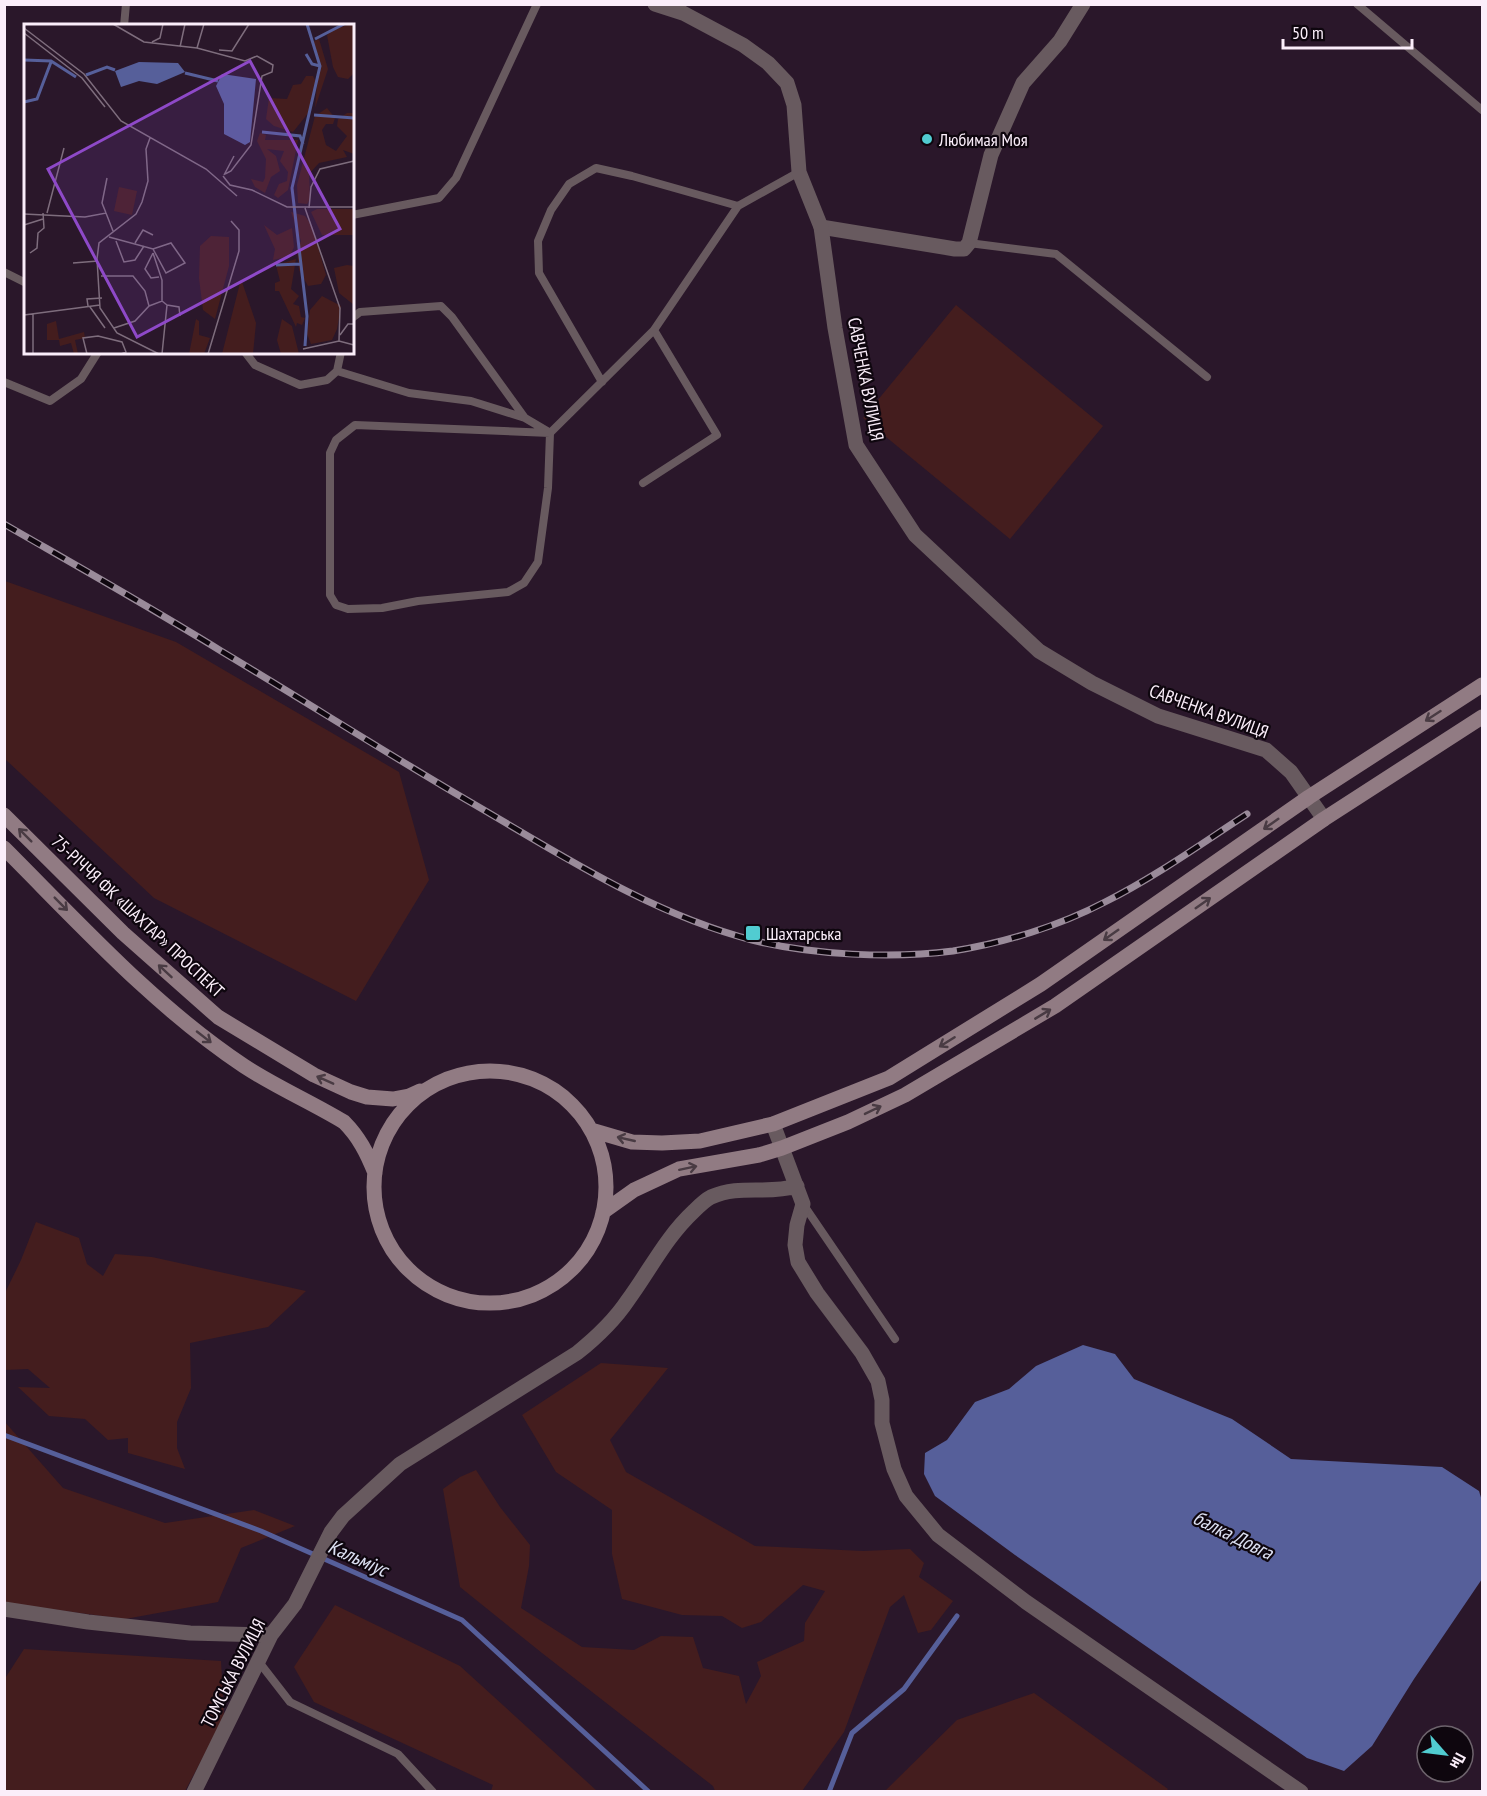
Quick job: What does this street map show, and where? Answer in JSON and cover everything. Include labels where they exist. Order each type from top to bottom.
[{"type":"main road","points":[[591,1130],[632,1142],[700,1141],[773,1124],[889,1078],[1041,984],[1309,797],[1482,685]]},
{"type":"main road","points":[[603,1212],[634,1190],[679,1169],[759,1155],[782,1148],[848,1122],[905,1095],[1055,1006],[1324,819],[1482,717]]},
{"type":"main road","name":"75-РІЧЧЯ ФК «ШАХТАР» ПРОСПЕКТ","points":[[4,815],[123,933],[218,1017],[314,1076],[367,1097],[393,1099],[409,1096],[450,1078]]},
{"type":"main road","points":[[4,848],[125,968],[204,1038],[245,1067],[344,1122],[356,1134],[375,1173]]},
{"type":"main road","points":[[482,1071],[515,1073],[545,1085],[572,1104],[591,1130],[600,1149],[605,1170],[606,1191],[603,1212],[592,1242],[573,1268],[548,1288],[518,1300],[486,1303],[455,1298],[426,1284],[402,1263],[384,1236],[375,1205],[375,1173],[379,1152],[387,1133],[399,1115],[414,1099],[431,1087],[450,1078],[482,1071]]},
{"type":"street","name":"САВЧЕНКА ВУЛИЦЯ","points":[[655,4],[673,7],[742,45],[768,63],[787,83],[794,105],[800,172],[821,227],[835,328],[856,445],[915,535],[1040,651],[1092,683],[1158,716],[1266,750],[1291,772],[1324,819]]},
{"type":"street","points":[[821,227],[964,249],[969,243],[991,155],[1023,83],[1060,41],[1083,4]]},
{"type":"street","points":[[773,1124],[803,1204],[797,1225],[795,1245],[798,1262],[817,1293],[862,1353],[878,1381],[882,1400],[882,1423],[894,1469],[906,1496],[938,1535],[1026,1602],[1301,1791]]},
{"type":"street","name":"ТОМСЬКА ВУЛИЦЯ","points":[[194,1791],[271,1635],[295,1604],[331,1532],[343,1516],[400,1464],[577,1353],[594,1339],[612,1322],[658,1253],[684,1221],[708,1198],[731,1189],[770,1191],[797,1186]]},
{"type":"street","points":[[4,1609],[88,1622],[190,1633],[271,1635]]},
{"type":"lane","points":[[124,24],[126,4]]},
{"type":"lane","points":[[354,215],[439,198],[456,178],[537,4]]},
{"type":"lane","points":[[1357,4],[1482,110]]},
{"type":"lane","points":[[602,382],[539,273],[538,241],[551,210],[569,184],[596,168],[738,206]]},
{"type":"lane","points":[[550,433],[355,425],[342,435],[336,440],[330,453],[330,595],[336,604],[348,609],[382,608],[418,601],[508,592],[524,583],[538,562],[548,488],[550,433],[654,330],[738,206],[800,172]]},
{"type":"lane","points":[[969,243],[1056,254],[1207,377]]},
{"type":"lane","points":[[4,272],[24,282]]},
{"type":"lane","points":[[354,316],[360,312],[441,306],[452,317],[525,418]]},
{"type":"lane","points":[[643,483],[717,435],[654,330]]},
{"type":"lane","points":[[4,382],[50,401],[81,379],[97,354]]},
{"type":"lane","points":[[246,354],[255,366],[300,385],[327,380],[337,371],[341,354]]},
{"type":"lane","points":[[337,371],[409,393],[471,401],[525,418],[550,433]]},
{"type":"lane","points":[[803,1204],[895,1339]]},
{"type":"lane","points":[[259,1662],[290,1702],[398,1754],[433,1791]]},
{"type":"shaded area","points":[[956,305],[1103,426],[1010,539],[863,418]]},
{"type":"shaded area","points":[[5,581],[176,642],[399,772],[429,880],[356,1001],[154,898],[5,759]]},
{"type":"shaded area","points":[[36,1222],[79,1238],[87,1264],[103,1276],[115,1254],[152,1257],[306,1291],[268,1327],[190,1343],[191,1388],[177,1422],[177,1448],[185,1469],[128,1453],[128,1438],[108,1440],[85,1419],[49,1416],[18,1387],[50,1388],[28,1369],[5,1370],[5,1293]]},
{"type":"shaded area","points":[[601,1363],[668,1368],[610,1440],[626,1472],[755,1546],[863,1551],[910,1549],[924,1563],[919,1577],[953,1601],[931,1630],[918,1633],[904,1595],[890,1607],[844,1732],[802,1791],[715,1791],[713,1786],[460,1587],[443,1489],[460,1477],[476,1470],[500,1507],[530,1545],[529,1566],[521,1608],[582,1647],[634,1650],[661,1636],[693,1637],[703,1668],[739,1676],[746,1704],[761,1676],[757,1662],[804,1641],[805,1623],[825,1591],[803,1585],[761,1622],[742,1628],[722,1616],[682,1615],[622,1599],[612,1554],[612,1510],[556,1472],[522,1415]]},
{"type":"shaded area","points":[[4,1421],[63,1488],[165,1523],[254,1510],[295,1526],[241,1548],[218,1602],[125,1619],[5,1603]]},
{"type":"shaded area","points":[[335,1605],[460,1666],[597,1791],[491,1791],[493,1785],[314,1702],[294,1667]]},
{"type":"shaded area","points":[[24,1649],[221,1661],[224,1718],[185,1791],[5,1791],[4,1680]]},
{"type":"shaded area","points":[[1034,1693],[1168,1789],[1166,1791],[885,1791],[957,1720]]},
{"type":"water","points":[[1083,1345],[1115,1354],[1134,1379],[1232,1419],[1291,1459],[1442,1467],[1479,1491],[1482,1501],[1482,1579],[1372,1746],[1344,1771],[1307,1758],[1015,1555],[935,1496],[924,1474],[925,1453],[947,1440],[975,1402],[1009,1389],[1036,1366]]},
{"type":"waterway","name":"Кальміус","points":[[4,1435],[261,1531],[462,1620],[649,1792]]},
{"type":"waterway","name":"балка Довга","points":[[829,1792],[852,1733],[904,1689],[957,1616]]},
{"type":"railway","points":[[4,524],[167,618],[434,781],[569,860],[676,914],[752,940],[800,949],[878,955],[953,951],[992,943],[1050,926],[1105,902],[1160,871],[1247,814]]},
{"type":"place","name":"Любимая Моя","points":[[927,139]]},
{"type":"place","name":"Шахтарська","points":[[753,933]]}]
